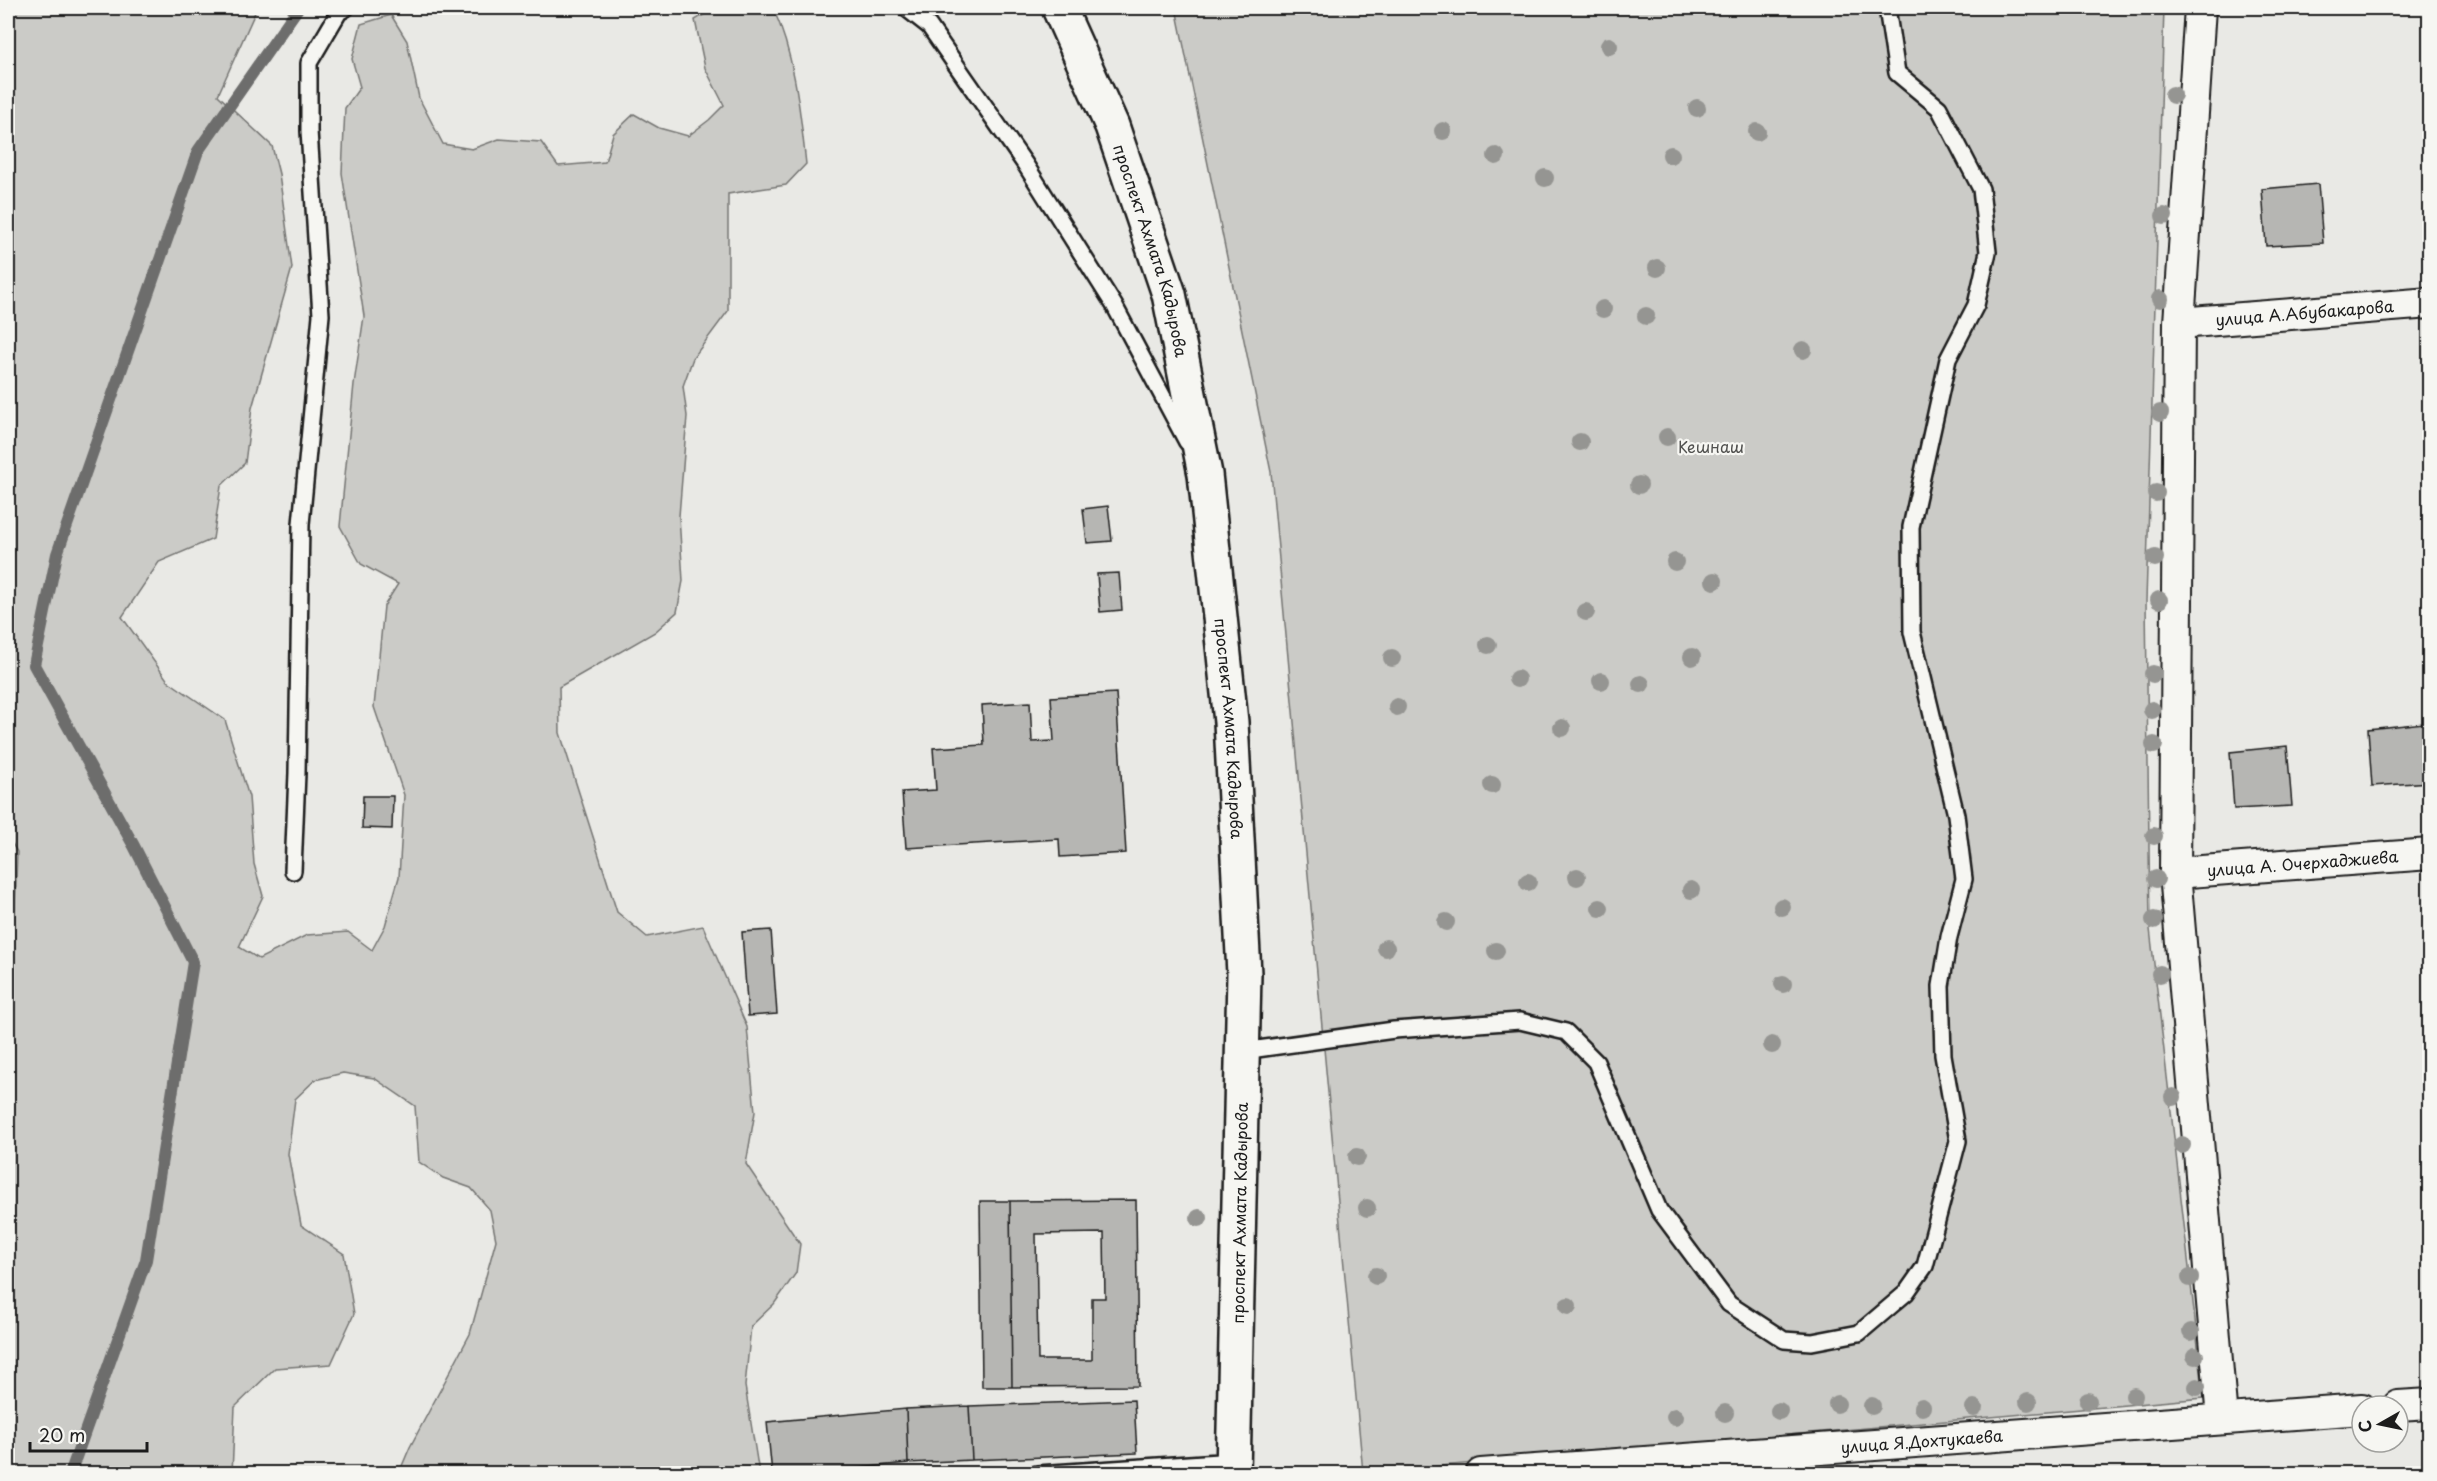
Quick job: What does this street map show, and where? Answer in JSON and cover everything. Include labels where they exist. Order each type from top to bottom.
[{"type":"main road","name":"проспект Ахмата Кадырова","points":[[1059,8],[1112,126],[1169,294],[1204,474],[1231,722],[1244,974],[1234,1467]]},
{"type":"street","points":[[2200,8],[2179,323],[2175,873],[2222,1419]]},
{"type":"street","name":"улица А.Абубакарова","points":[[2179,323],[2430,303]]},
{"type":"street","name":"улица А. Очерхаджиева","points":[[2175,873],[2430,854]]},
{"type":"street","points":[[2410,1405],[2430,1404]]},
{"type":"street","name":"улица Я.Дохтукаева","points":[[1481,1473],[2350,1410]]},
{"type":"lane","points":[[293,871],[301,524],[321,315],[309,130],[309,63],[339,12],[346,8]]},
{"type":"lane","points":[[906,8],[929,26],[1025,164],[1114,305],[1204,474]]},
{"type":"lane","points":[[1243,1051],[1394,1030],[1520,1021],[1566,1032],[1596,1062],[1659,1210],[1729,1304],[1784,1340],[1812,1342],[1859,1333],[1906,1293],[1925,1266],[1958,1141],[1943,1055],[1941,986],[1949,937],[1964,879],[1956,815],[1912,632],[1911,527],[1948,360],[1976,305],[1988,252],[1981,189],[1939,108],[1897,73],[1887,8]]},
{"type":"lane","points":[[1037,1473],[1234,1467]]},
{"type":"green space","points":[[8,8],[257,8],[218,95],[272,146],[279,174],[292,268],[252,408],[245,463],[221,486],[213,539],[159,562],[122,617],[168,681],[225,720],[249,797],[254,864],[263,896],[239,947],[259,959],[307,935],[348,932],[372,950],[385,926],[399,877],[404,795],[374,707],[384,606],[398,584],[361,564],[340,526],[354,384],[364,316],[342,173],[345,108],[360,87],[352,59],[361,24],[391,15],[407,41],[419,98],[443,144],[472,149],[499,139],[541,142],[558,166],[605,162],[613,134],[634,114],[659,128],[688,136],[724,105],[705,68],[695,20],[715,8],[744,12],[773,8],[792,64],[806,164],[786,185],[728,194],[728,311],[693,358],[683,386],[687,416],[679,516],[683,581],[677,612],[655,632],[559,687],[560,733],[617,912],[647,937],[703,926],[747,1027],[755,1112],[746,1164],[800,1244],[796,1273],[774,1304],[751,1326],[745,1386],[759,1473],[399,1473],[410,1447],[470,1334],[496,1240],[490,1210],[471,1188],[443,1178],[419,1162],[415,1106],[374,1078],[343,1073],[315,1080],[295,1099],[288,1154],[301,1225],[344,1254],[354,1314],[331,1364],[275,1368],[235,1407],[232,1473],[8,1473],[8,945],[15,908],[17,852],[8,837]]},
{"type":"green space","name":"Кешнаш","points":[[1176,8],[2164,8],[2146,601],[2150,929],[2204,1398],[1363,1473],[1271,472]]},
{"type":"building","points":[[2318,184],[2323,243],[2266,246],[2262,189]]},
{"type":"building","points":[[1108,506],[1112,541],[1087,543],[1083,509]]},
{"type":"building","points":[[1119,573],[1122,610],[1100,612],[1097,574]]},
{"type":"building","points":[[1116,693],[1126,853],[1060,857],[1059,839],[906,848],[902,792],[936,790],[933,748],[984,745],[982,705],[1030,702],[1032,742],[1054,741],[1051,697]]},
{"type":"building","points":[[2424,723],[2429,782],[2372,786],[2368,729]]},
{"type":"building","points":[[2287,746],[2292,806],[2234,809],[2230,752]]},
{"type":"building","points":[[363,796],[393,796],[392,829],[362,828]]},
{"type":"building","points":[[771,930],[777,1014],[748,1016],[742,932]]},
{"type":"building","points":[[1136,1200],[1138,1386],[1012,1387],[1010,1201]],"holes":[[[1104,1233],[1105,1298],[1092,1298],[1092,1360],[1038,1360],[1036,1234]]]},
{"type":"building","points":[[980,1201],[1010,1201],[1012,1387],[982,1387]]},
{"type":"building","points":[[1134,1400],[1137,1453],[972,1460],[969,1406]]},
{"type":"building","points":[[969,1406],[972,1460],[908,1463],[906,1409]]},
{"type":"building","points":[[906,1409],[908,1463],[799,1474],[772,1474],[767,1422]]},
{"type":"waterway","points":[[70,1474],[146,1260],[193,962],[134,846],[34,665],[57,554],[198,151],[298,8]]}]
